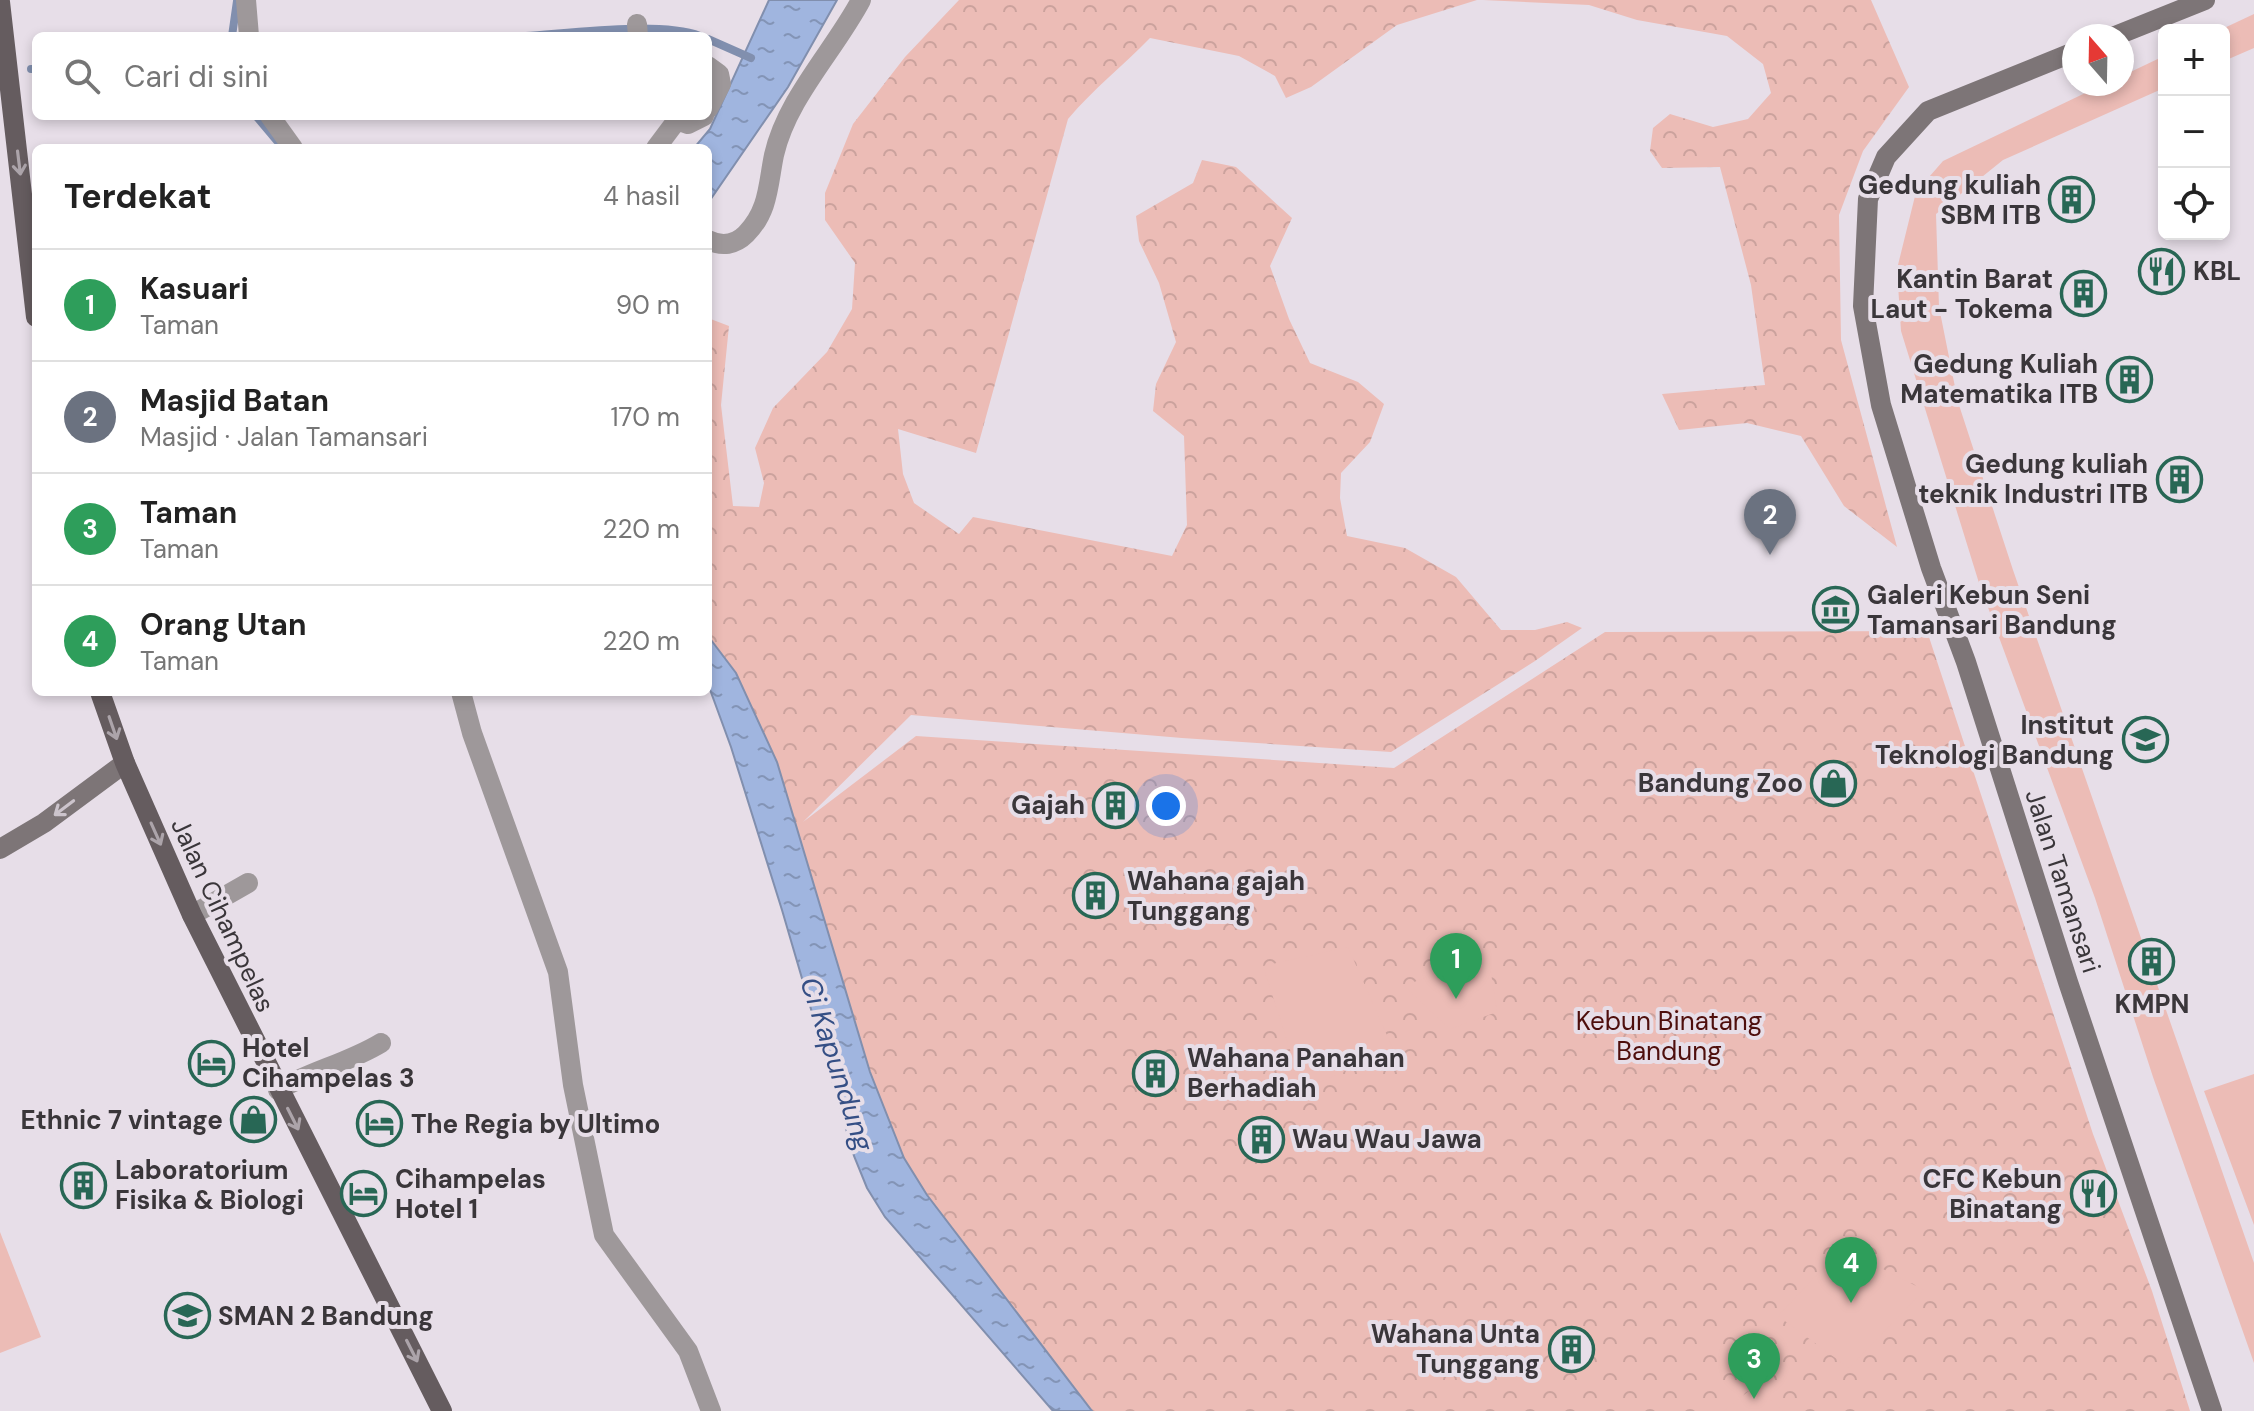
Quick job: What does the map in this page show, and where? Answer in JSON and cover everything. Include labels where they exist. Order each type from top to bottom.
[{"type":"main road","points":[[2134,28],[2205,0]]},
{"type":"main road","points":[[0,2],[32,261]]},
{"type":"main road","name":"Jalan Tamansari","points":[[2062,57],[1928,111],[1886,157],[1868,199],[1863,306],[1881,405],[1931,568],[1966,662],[2073,996],[2212,1411]]},
{"type":"main road","name":"Jalan Cihampelas","points":[[101,696],[125,763],[192,915],[442,1411]]},
{"type":"main road","points":[[0,849],[44,823],[125,763]]},
{"type":"street","points":[[246,0],[249,32]]},
{"type":"street","points":[[712,242],[728,245],[745,236],[761,215],[769,189],[774,153],[793,108],[861,0]]},
{"type":"street","points":[[712,69],[719,74],[721,84],[712,101]]},
{"type":"street","points":[[273,120],[290,144]]},
{"type":"street","points":[[659,144],[677,120],[688,124],[696,120]]},
{"type":"street","points":[[462,696],[472,733],[558,972],[573,1085],[604,1235],[688,1351],[711,1411]]},
{"type":"street","points":[[192,915],[248,883]]},
{"type":"street","points":[[278,1090],[295,1080],[357,1058],[381,1043]]},
{"type":"green space","name":"Kebun Binatang Bandung","points":[[959,0],[1477,0],[1397,25],[1311,87],[1286,98],[1275,76],[1239,56],[1150,38],[1068,119],[976,453],[898,429],[903,474],[914,503],[959,534],[973,517],[1172,556],[1187,525],[1184,436],[1153,411],[1156,384],[1176,342],[1159,283],[1139,241],[1136,216],[1193,183],[1202,160],[1236,167],[1292,218],[1270,266],[1289,319],[1310,363],[1358,382],[1384,404],[1370,442],[1341,473],[1340,498],[1347,536],[1405,548],[1456,577],[1501,630],[1535,630],[1567,622],[1582,628],[1391,752],[911,715],[803,822],[916,736],[1394,768],[1605,632],[1927,631],[2093,1134],[2152,1291],[2190,1411],[1092,1411],[927,1195],[904,1158],[870,1072],[777,762],[736,673],[712,641],[712,320],[729,326],[721,405],[733,506],[759,507],[764,483],[755,448],[773,408],[827,352],[852,309],[855,263],[825,220],[825,193],[853,124],[905,57]]},
{"type":"green space","points":[[1483,0],[1871,0],[1909,87],[1863,151],[1839,215],[1841,340],[1897,547],[1844,506],[1801,436],[1747,423],[1679,430],[1662,394],[1765,385],[1751,285],[1720,167],[1662,168],[1650,151],[1653,128],[1670,114],[1713,127],[1748,119],[1771,93],[1763,64],[1727,36],[1637,20],[1589,5]]},
{"type":"green space","points":[[2254,14],[2254,48],[2230,58],[2230,25]]},
{"type":"green space","points":[[2158,59],[2158,91],[2003,160],[1936,214],[1939,307],[1958,402],[2013,570],[2254,1263],[2254,1363],[2153,1077],[2095,898],[1979,583],[1901,331],[1897,269],[1916,192],[1943,161],[2079,96],[2134,96],[2134,70]]},
{"type":"green space","points":[[1348,947],[1393,1049],[1303,1090],[1263,966]]},
{"type":"green space","points":[[1488,953],[1497,1012],[1450,1029],[1404,986]]},
{"type":"green space","points":[[2254,1074],[2254,1225],[2204,1091]]},
{"type":"green space","points":[[0,1232],[41,1337],[0,1353]]},
{"type":"green space","points":[[1842,1248],[1924,1290],[1849,1368],[1778,1316]]},
{"type":"green space","points":[[1755,1386],[1783,1411],[1724,1411]]},
{"type":"water","points":[[769,0],[837,0],[788,87],[712,197],[712,144],[697,144],[710,129]]},
{"type":"water","name":"Ci Kapundung","points":[[712,641],[736,673],[777,762],[870,1072],[904,1158],[927,1195],[1092,1411],[1053,1411],[885,1217],[867,1188],[854,1156],[731,747],[712,695]]},
{"type":"waterway","points":[[233,32],[237,1]]},
{"type":"waterway","points":[[577,32],[639,29],[683,32]]},
{"type":"waterway","points":[[712,41],[751,58]]},
{"type":"waterway","points":[[259,120],[277,141]]},
{"type":"place","name":"Gedung kuliah SBM ITB","points":[[2072,200]]},
{"type":"place","name":"KBL","points":[[2162,271]]},
{"type":"place","name":"Kantin Barat Laut - Tokema","points":[[2084,294]]},
{"type":"place","name":"Gedung Kuliah Matematika ITB","points":[[2129,379]]},
{"type":"place","name":"Gedung kuliah teknik Industri ITB","points":[[2179,479]]},
{"type":"place","name":"Masjid Batan","points":[[1770,555]]},
{"type":"place","name":"Galeri Kebun Seni Tamansari Bandung","points":[[1836,610]]},
{"type":"place","name":"Institut Teknologi Bandung","points":[[2145,740]]},
{"type":"place","name":"Bandung Zoo","points":[[1834,783]]},
{"type":"place","name":"Gajah","points":[[1116,805]]},
{"type":"place","name":"Wahana gajah Tunggang","points":[[1096,896]]},
{"type":"place","name":"KMPN","points":[[2152,961]]},
{"type":"place","name":"Kasuari","points":[[1456,999]]},
{"type":"place","name":"Hotel Cihampelas 3","points":[[211,1063]]},
{"type":"place","name":"Wahana Panahan Berhadiah","points":[[1156,1073]]},
{"type":"place","name":"Ethnic 7 vintage","points":[[254,1120]]},
{"type":"place","name":"The Regia by Ultimo","points":[[380,1124]]},
{"type":"place","name":"Wau Wau Jawa","points":[[1261,1139]]},
{"type":"place","name":"Laboratorium Fisika & Biologi","points":[[84,1185]]},
{"type":"place","name":"Cihampelas Hotel 1","points":[[364,1194]]},
{"type":"place","name":"CFC Kebun Binatang","points":[[2093,1194]]},
{"type":"place","name":"Orang Utan","points":[[1851,1303]]},
{"type":"place","name":"SMAN 2 Bandung","points":[[187,1316]]},
{"type":"place","name":"Wahana Unta Tunggang","points":[[1571,1349]]},
{"type":"place","name":"Taman","points":[[1754,1399]]}]
